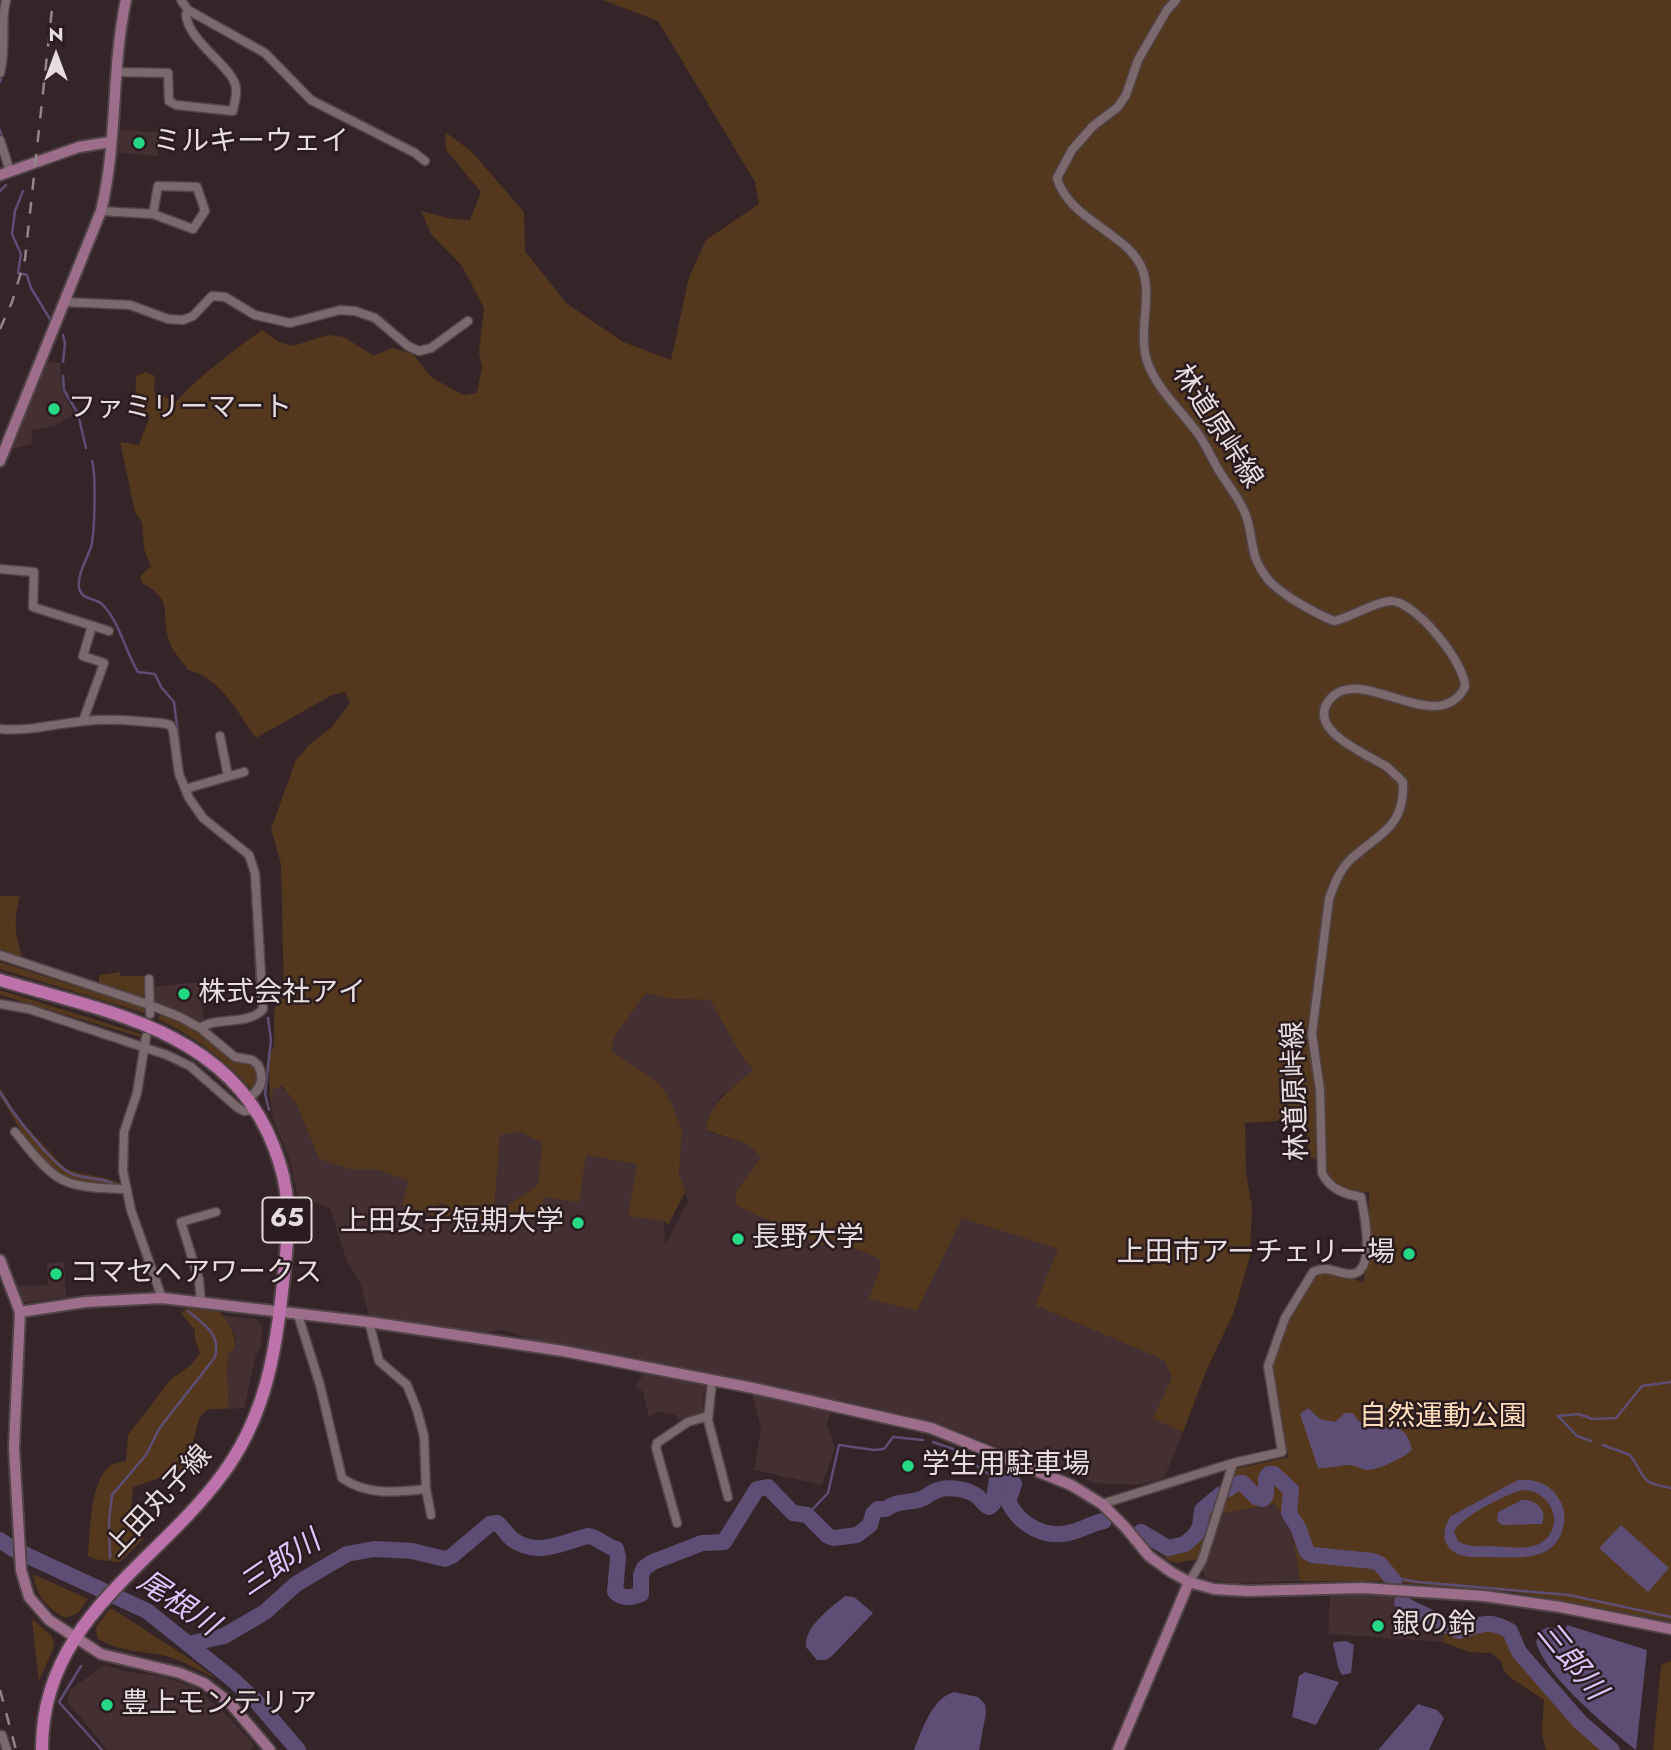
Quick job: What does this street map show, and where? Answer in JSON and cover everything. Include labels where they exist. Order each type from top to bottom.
[{"type":"main road","name":"上田丸子線","points":[[0,980],[127,1018],[167,1034],[213,1062],[256,1110],[277,1156],[286,1193],[287,1239],[280,1312],[265,1393],[256,1418],[239,1451],[210,1490],[100,1603],[74,1638],[50,1690],[43,1720],[42,1750]]},
{"type":"street","points":[[0,461],[101,211],[126,0]]},
{"type":"street","points":[[181,0],[188,10],[265,53],[311,100],[415,153],[425,161]]},
{"type":"street","name":"林道原峠線","points":[[1177,0],[1167,10],[1138,60],[1126,95],[1118,107],[1093,126],[1072,150],[1057,178],[1060,189],[1084,215],[1134,256],[1143,271],[1143,343],[1148,363],[1157,383],[1200,437],[1236,495],[1245,514],[1254,558],[1268,581],[1311,611],[1334,621],[1381,603],[1403,603],[1449,649],[1465,680],[1461,695],[1455,701],[1444,705],[1419,705],[1367,691],[1349,690],[1338,692],[1329,700],[1324,711],[1326,722],[1336,736],[1348,746],[1386,766],[1403,782],[1401,813],[1382,834],[1348,862],[1335,881],[1325,918],[1312,1034],[1321,1102],[1322,1173],[1334,1188],[1348,1195],[1361,1197],[1368,1235],[1364,1265],[1355,1273],[1329,1268],[1313,1272],[1285,1318],[1270,1358],[1268,1378],[1282,1452],[1233,1463]]},
{"type":"street","points":[[0,73],[4,59],[2,14],[6,1]]},
{"type":"street","points":[[116,72],[168,73],[169,101],[176,105],[233,111],[237,87],[189,27],[186,15],[188,10]]},
{"type":"street","points":[[0,140],[5,173],[79,147],[110,142]]},
{"type":"street","points":[[101,211],[153,214],[193,229],[205,211],[197,187],[158,186],[153,214]]},
{"type":"street","points":[[65,303],[130,305],[168,319],[183,320],[190,318],[212,296],[225,297],[255,315],[290,323],[340,310],[355,311],[375,318],[408,346],[419,351],[431,348],[468,321]]},
{"type":"street","points":[[0,569],[34,572],[33,607],[109,631]]},
{"type":"street","points":[[83,721],[104,663],[83,656],[92,626]]},
{"type":"street","points":[[0,729],[30,729],[83,721],[112,720],[170,725],[176,736],[177,763],[185,789],[194,806],[253,862],[264,1006],[257,1015],[209,1022],[200,1028]]},
{"type":"street","points":[[220,736],[228,776]]},
{"type":"street","points":[[185,789],[244,772]]},
{"type":"street","points":[[0,955],[200,1028],[233,1055],[252,1060],[258,1065],[262,1076],[260,1087],[248,1098]]},
{"type":"street","points":[[149,979],[150,1009]]},
{"type":"street","points":[[0,1004],[29,1009],[144,1041],[190,1066],[238,1108],[244,1111],[256,1110]]},
{"type":"street","points":[[144,1041],[136,1093],[124,1132],[122,1150],[125,1189],[162,1298]]},
{"type":"street","points":[[15,1132],[61,1180],[125,1189]]},
{"type":"street","points":[[201,1303],[199,1280],[181,1222],[216,1212]]},
{"type":"street","points":[[0,1260],[20,1312],[13,1423],[21,1567],[32,1603],[74,1638],[101,1654],[180,1672],[204,1684],[230,1703],[270,1750]]},
{"type":"street","points":[[20,1312],[54,1305],[162,1298],[520,1343],[931,1428],[1056,1477],[1102,1504],[1149,1556],[1171,1572],[1189,1582],[1214,1589],[1248,1591],[1363,1588],[1484,1596],[1560,1607],[1671,1629]]},
{"type":"street","points":[[298,1315],[320,1385],[342,1478],[353,1485],[381,1493],[426,1489]]},
{"type":"street","points":[[369,1322],[379,1361],[407,1385],[417,1410],[424,1436],[426,1489],[431,1514]]},
{"type":"street","points":[[712,1381],[708,1416],[729,1497]]},
{"type":"street","points":[[677,1523],[656,1448],[657,1443],[688,1422],[708,1416]]},
{"type":"street","points":[[1102,1504],[1233,1463]]},
{"type":"street","points":[[1118,1750],[1189,1582],[1202,1561],[1233,1463]]},
{"type":"street","points":[[0,1735],[6,1750]]},
{"type":"shaded area","name":"ミルキーウェイ","points":[[120,130],[160,132],[158,156],[118,153]]},
{"type":"shaded area","points":[[44,362],[60,363],[62,390],[74,414],[57,425],[32,430],[32,444],[9,450]]},
{"type":"shaded area","points":[[198,982],[204,1020],[196,1021],[155,1002],[153,987]]},
{"type":"shaded area","name":"長野大学","points":[[646,993],[671,999],[711,1000],[745,1061],[755,1069],[720,1097],[707,1123],[707,1130],[747,1144],[761,1157],[736,1192],[823,1245],[825,1240],[832,1239],[881,1259],[881,1266],[917,1311],[962,1217],[1058,1249],[1035,1305],[1165,1360],[1172,1377],[1154,1419],[1183,1432],[1164,1478],[1137,1485],[1095,1483],[932,1421],[835,1399],[827,1424],[835,1448],[822,1485],[754,1470],[761,1429],[749,1382],[526,1339],[516,1333],[499,1330],[485,1333],[369,1316],[360,1283],[347,1262],[330,1208],[298,1196],[289,1158],[273,1119],[273,1089],[281,1086],[297,1105],[319,1159],[349,1169],[376,1169],[410,1181],[435,1216],[438,1203],[448,1206],[445,1218],[493,1224],[500,1134],[521,1132],[542,1143],[538,1185],[502,1210],[541,1219],[544,1197],[586,1154],[637,1164],[664,1221],[665,1245],[688,1202],[679,1173],[682,1130],[659,1083],[611,1051],[615,1036]]},
{"type":"shaded area","points":[[64,1262],[66,1297],[21,1303],[15,1286],[48,1285],[47,1263]]},
{"type":"shaded area","points":[[223,1316],[256,1319],[262,1328],[261,1346],[256,1355],[244,1408],[229,1409],[227,1371],[229,1352],[236,1340],[233,1330]]},
{"type":"shaded area","points":[[645,1372],[707,1384],[703,1398],[704,1413],[679,1420],[675,1415],[658,1412],[649,1417],[643,1392],[635,1386]]},
{"type":"shaded area","points":[[1275,1504],[1292,1529],[1300,1581],[1232,1583],[1206,1578],[1202,1570],[1221,1514]]},
{"type":"shaded area","name":"銀の鈴","points":[[1330,1593],[1395,1595],[1396,1608],[1444,1635],[1443,1642],[1328,1634]]},
{"type":"shaded area","points":[[104,1665],[165,1677],[196,1688],[228,1716],[255,1746],[250,1750],[107,1750],[67,1701],[70,1690]]},
{"type":"green space","name":"自然運動公園","points":[[603,0],[1671,0],[1671,1621],[1513,1592],[1379,1581],[1300,1581],[1292,1529],[1275,1504],[1221,1514],[1227,1487],[1235,1469],[1289,1457],[1274,1398],[1272,1365],[1278,1341],[1295,1307],[1315,1275],[1328,1272],[1363,1282],[1368,1260],[1369,1192],[1336,1183],[1325,1165],[1309,1156],[1306,1119],[1245,1123],[1246,1172],[1252,1208],[1250,1256],[1234,1312],[1207,1369],[1183,1432],[1153,1419],[1172,1377],[1164,1360],[1035,1305],[1058,1249],[962,1218],[917,1311],[869,1299],[881,1266],[880,1259],[832,1239],[825,1240],[823,1246],[736,1205],[736,1192],[761,1157],[747,1144],[706,1130],[717,1103],[754,1069],[745,1061],[710,1000],[671,999],[646,993],[615,1036],[611,1051],[659,1083],[671,1102],[682,1130],[679,1173],[685,1192],[668,1225],[664,1221],[628,1216],[637,1164],[586,1155],[579,1202],[544,1197],[541,1219],[501,1210],[538,1185],[542,1143],[521,1132],[500,1135],[493,1224],[444,1218],[448,1206],[439,1203],[435,1216],[402,1205],[409,1181],[376,1169],[349,1169],[319,1159],[297,1105],[282,1086],[273,1089],[271,1106],[268,1061],[274,1045],[276,1004],[284,996],[281,864],[271,829],[296,760],[310,744],[332,727],[350,703],[345,692],[332,695],[256,738],[219,688],[200,674],[188,670],[173,650],[167,633],[163,602],[153,590],[142,583],[140,576],[151,566],[144,549],[142,523],[135,512],[120,442],[139,445],[150,416],[135,410],[136,376],[146,372],[155,376],[154,392],[176,402],[206,373],[262,330],[279,342],[293,346],[328,335],[344,337],[374,356],[392,348],[413,354],[431,377],[463,395],[477,393],[482,367],[479,352],[484,308],[462,266],[431,234],[421,211],[452,219],[470,220],[481,192],[446,150],[445,132],[471,151],[524,212],[525,251],[566,303],[623,342],[671,360],[689,277],[706,240],[759,204],[755,182],[658,21]]},
{"type":"green space","points":[[0,896],[20,896],[16,928],[23,960],[0,952]]},
{"type":"green space","points":[[0,962],[144,1008],[144,1013],[0,969]]},
{"type":"green space","points":[[120,972],[120,976],[145,976],[146,994],[142,998],[99,984],[99,975]]},
{"type":"green space","points":[[0,990],[141,1034],[140,1037],[0,995]]},
{"type":"green space","points":[[160,1014],[189,1027],[236,1060],[253,1066],[258,1078],[252,1090],[209,1050],[158,1019]]},
{"type":"green space","points":[[0,1088],[19,1119],[65,1168],[114,1181],[121,1184],[121,1187],[80,1183],[57,1174],[29,1143],[0,1096]]},
{"type":"green space","points":[[187,1308],[220,1312],[234,1339],[235,1349],[229,1352],[227,1371],[229,1406],[226,1409],[209,1409],[200,1416],[192,1446],[197,1457],[216,1458],[133,1487],[131,1509],[134,1532],[144,1538],[120,1562],[94,1559],[88,1556],[91,1521],[98,1483],[103,1473],[112,1465],[126,1461],[128,1435],[171,1379],[190,1366],[200,1353],[195,1330],[181,1313]]},
{"type":"green space","points":[[1222,1489],[1200,1559],[1175,1563],[1168,1560],[1134,1525],[1170,1542],[1182,1542],[1192,1535],[1194,1512]]},
{"type":"green space","points":[[33,1574],[88,1599],[78,1613],[65,1618],[43,1600]]},
{"type":"green space","points":[[1407,1602],[1459,1628],[1494,1621],[1508,1626],[1518,1644],[1582,1718],[1615,1750],[1546,1750],[1542,1734],[1544,1700],[1511,1678],[1504,1671],[1501,1661],[1491,1653],[1469,1652],[1443,1642],[1444,1634],[1396,1608]]},
{"type":"green space","points":[[111,1608],[217,1679],[173,1658],[122,1649],[97,1638],[96,1627]]},
{"type":"green space","points":[[32,1619],[52,1636],[54,1647],[39,1681]]},
{"type":"green space","points":[[1671,1661],[1671,1750],[1653,1750],[1661,1665]]},
{"type":"water","points":[[1308,1408],[1320,1419],[1335,1422],[1345,1413],[1353,1413],[1359,1421],[1368,1426],[1397,1428],[1408,1438],[1412,1449],[1399,1459],[1373,1469],[1365,1470],[1350,1465],[1318,1468],[1300,1414]]},
{"type":"water","points":[[1518,1480],[1536,1481],[1552,1489],[1564,1511],[1562,1531],[1550,1549],[1521,1557],[1476,1557],[1460,1555],[1451,1550],[1444,1536],[1451,1516]],"holes":[[[1518,1492],[1535,1492],[1549,1504],[1554,1521],[1553,1530],[1539,1544],[1523,1548],[1466,1545],[1458,1541],[1454,1531],[1475,1513]]]},
{"type":"water","points":[[1522,1500],[1532,1501],[1540,1506],[1542,1524],[1502,1525],[1497,1521],[1498,1512]]},
{"type":"water","points":[[1621,1525],[1669,1568],[1648,1592],[1599,1548]]},
{"type":"water","points":[[845,1596],[854,1597],[873,1613],[831,1657],[817,1660],[806,1647],[809,1632],[819,1618]]},
{"type":"water","points":[[1567,1625],[1647,1650],[1636,1750],[1564,1685],[1542,1656],[1536,1642],[1540,1631],[1548,1627],[1565,1631]]},
{"type":"water","points":[[1346,1641],[1354,1645],[1351,1673],[1342,1675],[1333,1645],[1334,1642]]},
{"type":"water","points":[[1305,1672],[1339,1682],[1316,1725],[1292,1717],[1299,1676]]},
{"type":"water","points":[[954,1692],[978,1697],[985,1704],[986,1713],[979,1750],[914,1750],[924,1724],[934,1708],[946,1695]]},
{"type":"water","points":[[1418,1704],[1437,1710],[1444,1718],[1429,1750],[1378,1750]]},
{"type":"waterway","points":[[0,82],[2,74]]},
{"type":"waterway","points":[[0,130],[3,140]]},
{"type":"waterway","points":[[0,191],[6,185]]},
{"type":"waterway","points":[[23,191],[15,211],[12,234],[21,254],[18,273],[27,275],[31,288],[50,319]]},
{"type":"waterway","points":[[63,335],[63,362]]},
{"type":"waterway","points":[[63,376],[64,390],[78,414],[86,448]]},
{"type":"waterway","points":[[92,461],[92,540],[81,572],[79,588],[83,595],[100,603],[109,612],[138,672],[155,674],[161,687],[174,702],[183,774]]},
{"type":"waterway","points":[[183,795],[198,818]]},
{"type":"waterway","points":[[208,827],[228,843]]},
{"type":"waterway","points":[[251,871],[258,1004]]},
{"type":"waterway","points":[[268,1018],[271,1040],[265,1094],[269,1110]]},
{"type":"waterway","points":[[0,1092],[33,1137],[64,1169],[72,1174],[119,1187]]},
{"type":"waterway","points":[[110,1558],[109,1520],[112,1495],[146,1455],[159,1429],[215,1357],[216,1342],[210,1330],[188,1311]]},
{"type":"waterway","points":[[1558,1416],[1579,1414],[1592,1419],[1616,1418],[1642,1386],[1671,1382]]},
{"type":"waterway","points":[[1558,1416],[1577,1436],[1591,1441]]},
{"type":"waterway","points":[[807,1515],[828,1493],[839,1445],[874,1450],[884,1449],[893,1437],[923,1440]]},
{"type":"waterway","points":[[933,1442],[953,1449],[997,1480]]},
{"type":"waterway","points":[[1603,1445],[1630,1455],[1648,1482],[1671,1488]]},
{"type":"waterway","name":"三郎川","points":[[1228,1489],[1234,1484],[1243,1483],[1256,1497],[1263,1499],[1266,1495],[1266,1478],[1269,1474],[1274,1474],[1291,1490],[1289,1513],[1298,1527],[1307,1552],[1312,1555],[1373,1561],[1380,1564],[1394,1581]]},
{"type":"waterway","name":"三郎川","points":[[188,1644],[224,1636],[265,1612],[296,1584],[347,1554],[374,1549],[412,1551],[445,1559],[490,1524],[497,1523],[521,1545],[550,1547],[588,1536],[616,1549],[618,1557],[615,1592],[627,1597],[641,1594],[641,1575],[644,1568],[653,1562],[702,1543],[724,1542],[757,1489],[768,1487],[793,1513],[807,1515],[828,1536],[834,1538],[857,1535],[870,1525],[873,1514],[878,1509],[921,1499],[942,1489],[953,1488],[968,1492],[989,1507],[993,1504],[997,1480],[1004,1477],[1014,1484],[1008,1501],[1013,1510],[1026,1523],[1043,1532],[1062,1534],[1104,1521]]},
{"type":"waterway","name":"三郎川","points":[[1141,1532],[1168,1548],[1185,1544],[1200,1527],[1202,1510],[1221,1494]]},
{"type":"waterway","name":"尾根川","points":[[0,1540],[13,1549],[147,1611],[256,1701],[298,1750]]},
{"type":"waterway","points":[[1390,1577],[1418,1582],[1569,1595],[1671,1617]]},
{"type":"waterway","name":"三郎川","points":[[1402,1602],[1459,1631],[1490,1624],[1510,1631],[1519,1652],[1580,1722],[1612,1750]]},
{"type":"waterway","points":[[81,1666],[59,1702],[102,1750]]},
{"type":"railway","points":[[0,329],[12,302],[25,259],[53,0]]},
{"type":"railway","points":[[0,1690],[16,1750]]},
{"type":"place","name":"ミルキーウェイ","points":[[139,143]]},
{"type":"place","name":"ファミリーマート","points":[[54,409]]},
{"type":"place","name":"株式会社アイ","points":[[184,994]]},
{"type":"place","name":"上田女子短期大学","points":[[578,1223]]},
{"type":"place","name":"長野大学","points":[[738,1239]]},
{"type":"place","name":"上田市アーチェリー場","points":[[1409,1254]]},
{"type":"place","name":"コマセヘアワークス","points":[[56,1274]]},
{"type":"place","name":"学生用駐車場","points":[[908,1466]]},
{"type":"place","name":"銀の鈴","points":[[1378,1626]]},
{"type":"place","name":"豊上モンテリア","points":[[107,1705]]}]
